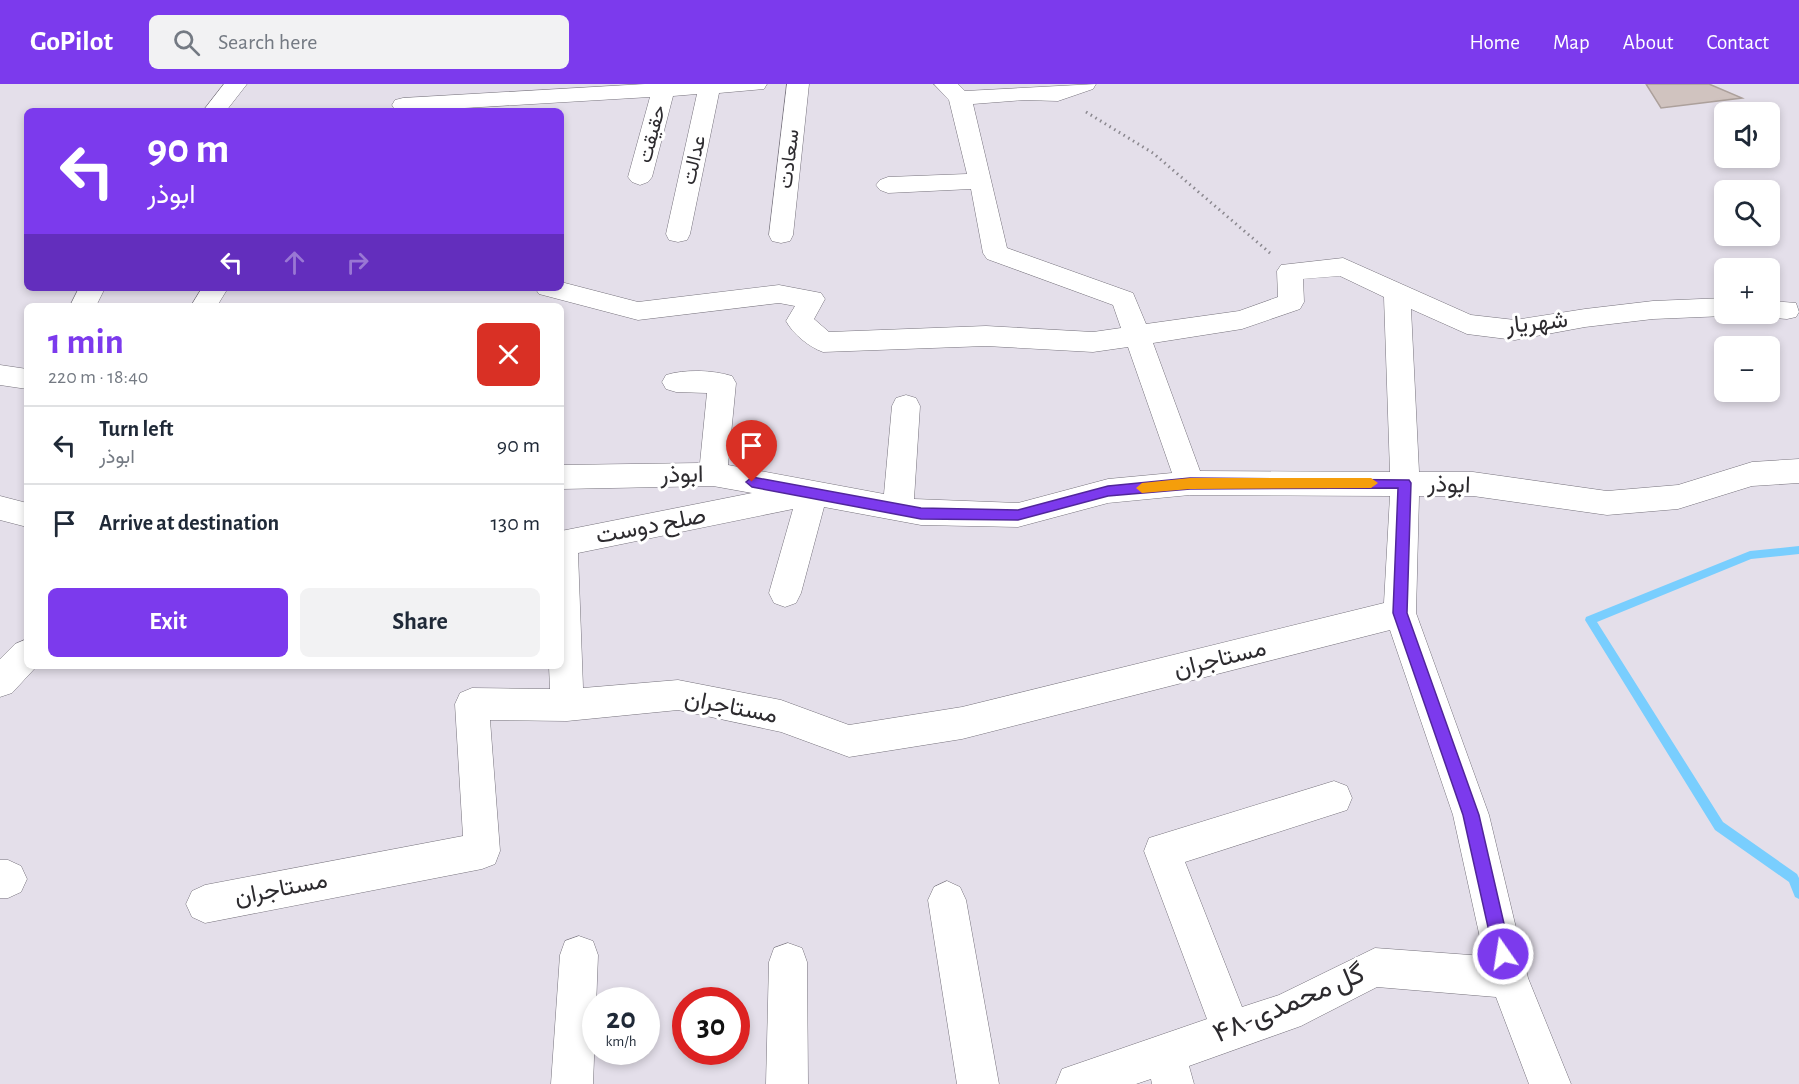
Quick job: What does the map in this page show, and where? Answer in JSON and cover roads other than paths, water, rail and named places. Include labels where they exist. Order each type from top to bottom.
[{"type":"street","points":[[216,108],[236,84]]},
{"type":"street","points":[[403,105],[756,84]]},
{"type":"street","name":"سعادت","points":[[781,235],[798,84]]},
{"type":"street","points":[[1085,84],[1058,94],[952,91],[981,181],[996,253],[1124,299],[1190,483]]},
{"type":"street","name":"عدالت","points":[[678,234],[711,85]]},
{"type":"street","name":"حقیقت","points":[[640,177],[663,90]]},
{"type":"street","points":[[888,185],[981,181]]},
{"type":"street","name":"شهریار","points":[[1137,335],[1242,320],[1291,302],[1290,271],[1343,267],[1467,324],[1515,330],[1585,318],[1653,310],[1714,307]]},
{"type":"street","points":[[560,291],[638,311],[779,294],[812,299],[799,321],[823,342],[986,336],[1092,342],[1137,335]]},
{"type":"street","points":[[1397,293],[1405,483],[1400,613],[1471,815],[1508,978],[1550,1084]]},
{"type":"street","points":[[0,375],[24,379]]},
{"type":"street","points":[[676,382],[722,383],[712,474]]},
{"type":"street","points":[[898,509],[906,405]]},
{"type":"street","name":"ابوذر","points":[[564,477],[712,474],[921,513],[1018,515],[1108,491],[1190,483],[1473,484],[1607,503],[1678,497],[1752,474],[1799,471]]},
{"type":"street","points":[[782,588],[812,494]]},
{"type":"street","name":"صلح دوست","points":[[564,543],[812,494]]},
{"type":"street","points":[[0,508],[24,514]]},
{"type":"street","name":"مستاجران","points":[[205,904],[482,850],[472,704],[567,705],[678,695],[782,716],[849,741],[962,723],[1400,613]]},
{"type":"street","points":[[564,624],[567,705]]},
{"type":"street","points":[[0,682],[24,657]]},
{"type":"street","points":[[1230,1031],[1162,851],[1334,798]]},
{"type":"street","points":[[947,900],[978,1084]]},
{"type":"street","points":[[572,1084],[579,955]]},
{"type":"street","points":[[787,1084],[788,962]]},
{"type":"street","name":"۴۸-گل محمدی","points":[[1077,1084],[1169,1069],[1230,1031],[1287,1012],[1375,967],[1508,978]]},
{"type":"waterway","points":[[1799,550],[1750,555],[1590,620],[1719,826],[1793,878],[1799,893]]}]
